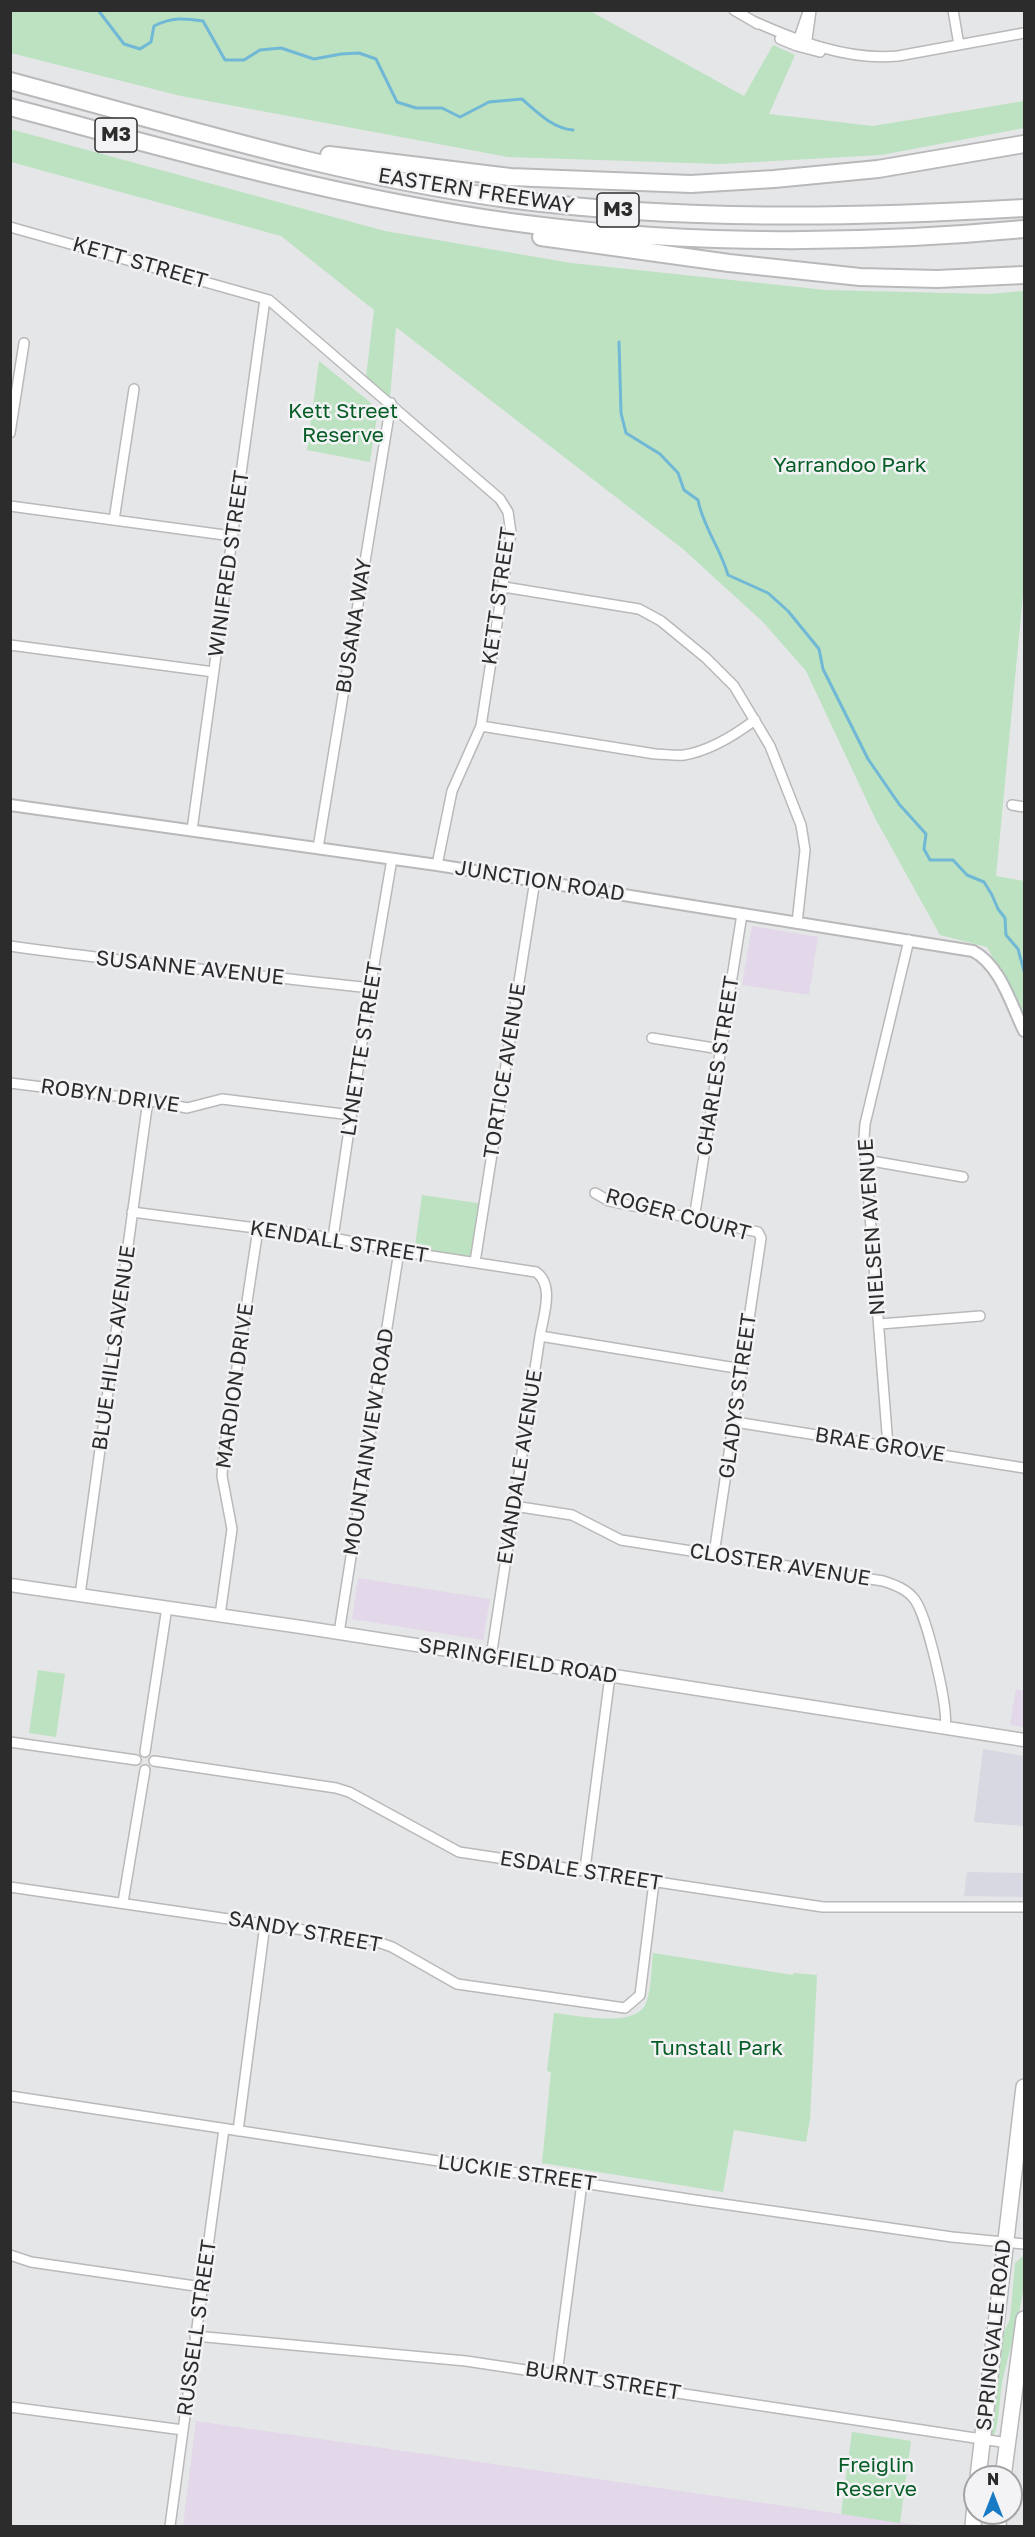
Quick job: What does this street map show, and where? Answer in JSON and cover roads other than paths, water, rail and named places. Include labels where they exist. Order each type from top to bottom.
[{"type":"highway","name":"EASTERN FREEWAY","points":[[10,81],[308,160],[406,182],[507,198],[606,209],[775,216],[1024,208]]},
{"type":"highway","name":"EASTERN FREEWAY","points":[[10,107],[222,164],[399,204],[521,224],[691,238],[785,239],[1024,230]]},
{"type":"highway","points":[[219,137],[350,158],[461,172],[669,184],[732,182],[828,174],[937,160],[1024,144]]},
{"type":"highway","points":[[222,164],[401,210],[593,245],[851,277],[937,279],[1024,275]]},
{"type":"highway","name":"SPRINGVALE ROAD","points":[[979,2465],[1004,2242],[1023,2113],[1024,2087]]},
{"type":"highway","name":"SPRINGVALE ROAD","points":[[1005,2465],[1024,2319]]},
{"type":"main road","name":"SPRINGFIELD ROAD","points":[[10,1585],[339,1633],[1024,1740]]},
{"type":"street","points":[[734,10],[777,37],[828,53],[891,56],[1024,33]]},
{"type":"street","points":[[802,45],[810,10]]},
{"type":"street","points":[[953,10],[959,45]]},
{"type":"street","name":"KETT STREET","points":[[10,227],[269,300],[500,499],[508,512],[511,533],[504,587],[480,726],[453,790],[437,865]]},
{"type":"street","name":"WINIFRED STREET","points":[[192,830],[264,298]]},
{"type":"street","points":[[10,433],[24,344]]},
{"type":"street","points":[[114,520],[134,389]]},
{"type":"street","name":"BUSANA WAY","points":[[318,848],[391,403]]},
{"type":"street","points":[[10,506],[232,536]]},
{"type":"street","points":[[504,587],[639,609],[661,621],[706,658],[734,686],[770,746],[801,825],[805,850],[797,923]]},
{"type":"street","points":[[10,645],[214,672]]},
{"type":"street","points":[[480,726],[655,754],[683,755],[706,748],[755,720]]},
{"type":"street","name":"JUNCTION ROAD","points":[[10,805],[437,865],[972,951],[984,957],[992,967],[1024,1031]]},
{"type":"street","points":[[1012,805],[1024,807]]},
{"type":"street","name":"LYNETTE STREET","points":[[333,1239],[370,988],[392,859]]},
{"type":"street","name":"TORTICE AVENUE","points":[[475,1262],[535,880]]},
{"type":"street","name":"CHARLES STREET","points":[[694,1219],[742,914]]},
{"type":"street","name":"NIELSEN AVENUE","points":[[888,1446],[865,1124],[909,940]]},
{"type":"street","name":"SUSANNE AVENUE","points":[[10,946],[123,962],[165,964],[370,988]]},
{"type":"street","points":[[652,1038],[720,1049]]},
{"type":"street","name":"ROBYN DRIVE","points":[[10,1083],[148,1100],[187,1108],[222,1099],[351,1115]]},
{"type":"street","name":"BLUE HILLS AVENUE","points":[[80,1595],[148,1100]]},
{"type":"street","points":[[866,1160],[963,1177]]},
{"type":"street","name":"ROGER COURT","points":[[595,1192],[609,1202],[758,1232],[761,1238]]},
{"type":"street","name":"KENDALL STREET","points":[[132,1212],[333,1239],[536,1272],[544,1277]]},
{"type":"street","name":"MARDION DRIVE","points":[[220,1615],[232,1530],[222,1476],[223,1460],[258,1229]]},
{"type":"street","name":"GLADYS STREET","points":[[714,1554],[761,1238]]},
{"type":"street","name":"MOUNTAINVIEW ROAD","points":[[339,1633],[399,1251]]},
{"type":"street","name":"EVANDALE AVENUE","points":[[490,1657],[540,1336],[547,1286],[544,1277]]},
{"type":"street","points":[[880,1324],[980,1316]]},
{"type":"street","points":[[540,1336],[741,1369]]},
{"type":"street","name":"BRAE GROVE","points":[[735,1422],[1024,1468]]},
{"type":"street","name":"CLOSTER AVENUE","points":[[514,1506],[572,1515],[621,1540],[883,1581],[901,1588],[914,1599],[924,1619],[946,1711],[945,1728]]},
{"type":"street","points":[[145,1752],[167,1607]]},
{"type":"street","points":[[585,1869],[610,1676]]},
{"type":"street","points":[[10,1742],[136,1760]]},
{"type":"street","points":[[136,1760],[140,1754],[145,1752],[151,1754],[154,1761],[150,1768],[145,1770]]},
{"type":"street","points":[[136,1760],[140,1768],[145,1770]]},
{"type":"street","name":"ESDALE STREET","points":[[154,1761],[336,1788],[349,1792],[459,1852],[585,1869],[654,1882],[823,1907],[1024,1907]]},
{"type":"street","points":[[123,1902],[145,1770]]},
{"type":"street","name":"SANDY STREET","points":[[10,1887],[372,1940],[392,1947],[457,1984],[625,2008],[640,1995],[654,1882]]},
{"type":"street","points":[[238,2131],[265,1924]]},
{"type":"street","name":"LUCKIE STREET","points":[[10,2096],[582,2183],[1024,2244]]},
{"type":"street","name":"RUSSELL STREET","points":[[170,2526],[224,2128]]},
{"type":"street","points":[[557,2374],[582,2183]]},
{"type":"street","points":[[10,2255],[31,2262],[202,2287]]},
{"type":"street","name":"BURNT STREET","points":[[195,2336],[466,2361],[1008,2443]]},
{"type":"street","points":[[10,2407],[183,2430]]},
{"type":"waterway","points":[[98,10],[124,44],[140,49],[151,42],[154,26],[160,23],[178,19],[203,21],[225,60],[244,60],[260,50],[281,48],[314,59],[359,53],[376,59],[397,102],[416,108],[442,108],[460,117],[489,102],[522,99],[552,123],[573,130]]},
{"type":"waterway","points":[[619,342],[621,413],[626,433],[660,454],[678,473],[684,490],[698,500],[700,510],[728,575],[768,593],[788,611],[819,649],[823,669],[868,759],[899,804],[926,834],[924,849],[930,860],[953,860],[967,875],[984,882],[1005,918],[1006,935],[1018,949],[1024,971]]},
{"type":"park label","name":"Kett Street Reserve","points":[[343,423]]},
{"type":"park label","name":"Yarrandoo Park","points":[[850,465]]},
{"type":"park label","name":"Tunstall Park","points":[[717,2048]]},
{"type":"park label","name":"Freiglin Reserve","points":[[876,2477]]}]
